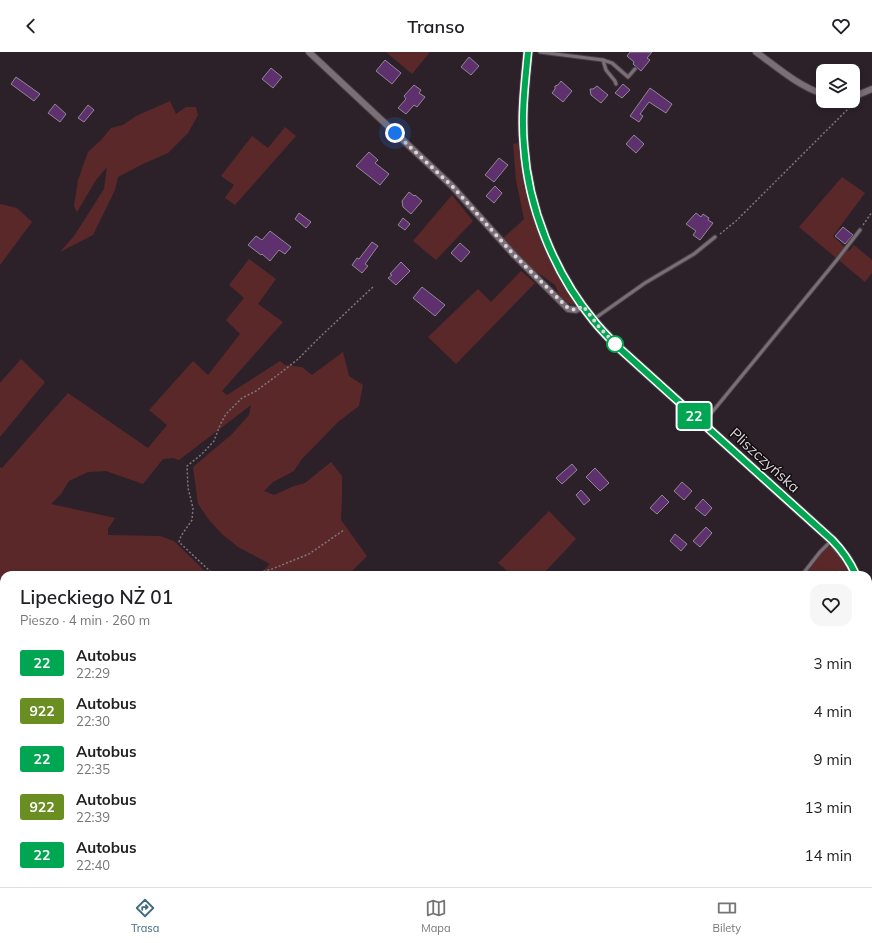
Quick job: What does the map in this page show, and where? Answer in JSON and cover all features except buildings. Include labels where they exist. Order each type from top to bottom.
[{"type":"street","points":[[309,52],[452,186],[515,256],[568,308],[576,310],[583,306]]},
{"type":"street","name":"Pliszczyńska","points":[[528,52],[524,90],[523,136],[525,158],[536,212],[550,249],[562,273],[593,320],[618,347],[832,540],[844,554],[854,571]]},
{"type":"street","points":[[756,52],[800,84],[816,92]]},
{"type":"street","points":[[860,96],[872,89]]},
{"type":"lane","points":[[540,52],[573,54],[603,60],[612,63],[628,77],[635,69]]},
{"type":"lane","points":[[603,60],[606,70],[616,84]]},
{"type":"lane","points":[[703,424],[860,230]]},
{"type":"lane","points":[[593,320],[645,283],[694,254],[715,237]]},
{"type":"lane","points":[[805,571],[820,552],[832,540]]},
{"type":"path","points":[[715,237],[736,221],[846,108]]},
{"type":"path","points":[[860,230],[872,212]]},
{"type":"path","points":[[210,571],[179,542],[181,536],[192,520],[193,508],[188,488],[187,466],[202,454],[214,441],[226,414],[242,398],[256,391],[297,360],[374,286]]},
{"type":"path","points":[[265,571],[309,554],[344,530]]},
{"type":"shaded area","points":[[386,52],[430,52],[412,74]]},
{"type":"shaded area","points":[[170,101],[176,114],[186,107],[196,107],[198,115],[188,133],[168,153],[118,177],[115,190],[93,235],[60,252],[74,236],[104,189],[107,167],[96,180],[77,212],[74,206],[78,180],[88,152],[111,128],[123,125],[136,116]]},
{"type":"shaded area","points":[[285,127],[296,136],[235,205],[225,198],[234,185],[221,176],[252,136],[268,148]]},
{"type":"shaded area","points":[[518,143],[525,184],[540,237],[553,264],[576,304],[572,305],[565,302],[560,296],[555,285],[533,270],[502,239],[524,219],[516,180],[513,144]]},
{"type":"shaded area","points":[[842,177],[865,193],[833,236],[849,251],[854,245],[872,260],[872,273],[865,282],[799,227]]},
{"type":"shaded area","points":[[452,195],[473,221],[436,260],[413,241]]},
{"type":"shaded area","points":[[0,204],[17,208],[32,222],[0,265]]},
{"type":"shaded area","points":[[249,259],[276,279],[258,304],[283,322],[222,391],[227,395],[280,361],[285,365],[302,367],[312,375],[343,352],[349,376],[363,385],[359,406],[338,422],[301,460],[294,471],[273,482],[264,491],[274,495],[305,483],[331,462],[342,476],[341,520],[367,556],[352,571],[263,571],[270,564],[238,547],[222,534],[209,520],[198,504],[193,467],[231,435],[249,415],[251,405],[179,460],[173,458],[163,459],[143,484],[106,471],[88,472],[69,481],[61,494],[51,504],[115,518],[108,529],[108,535],[160,536],[174,541],[205,571],[0,571],[0,467],[2,468],[68,393],[148,448],[167,425],[149,410],[193,361],[208,375],[240,334],[226,320],[244,298],[229,285]]},
{"type":"shaded area","points":[[521,271],[535,283],[456,364],[428,337],[478,289],[491,302]]},
{"type":"shaded area","points":[[21,359],[45,382],[0,437],[0,383]]},
{"type":"shaded area","points":[[549,511],[576,539],[546,571],[507,571],[498,563]]},
{"type":"shaded area","points":[[831,546],[845,565],[847,571],[805,571],[825,548]]},
{"type":"bus line","name":"22","points":[[528,52],[524,90],[523,121],[527,171],[536,212],[541,227],[552,255],[575,294],[593,320],[618,347],[825,533],[844,554],[854,571]]},
{"type":"route","points":[[395,133],[452,186],[515,256],[568,308],[576,310],[583,306],[593,320],[618,347],[615,344]]}]
